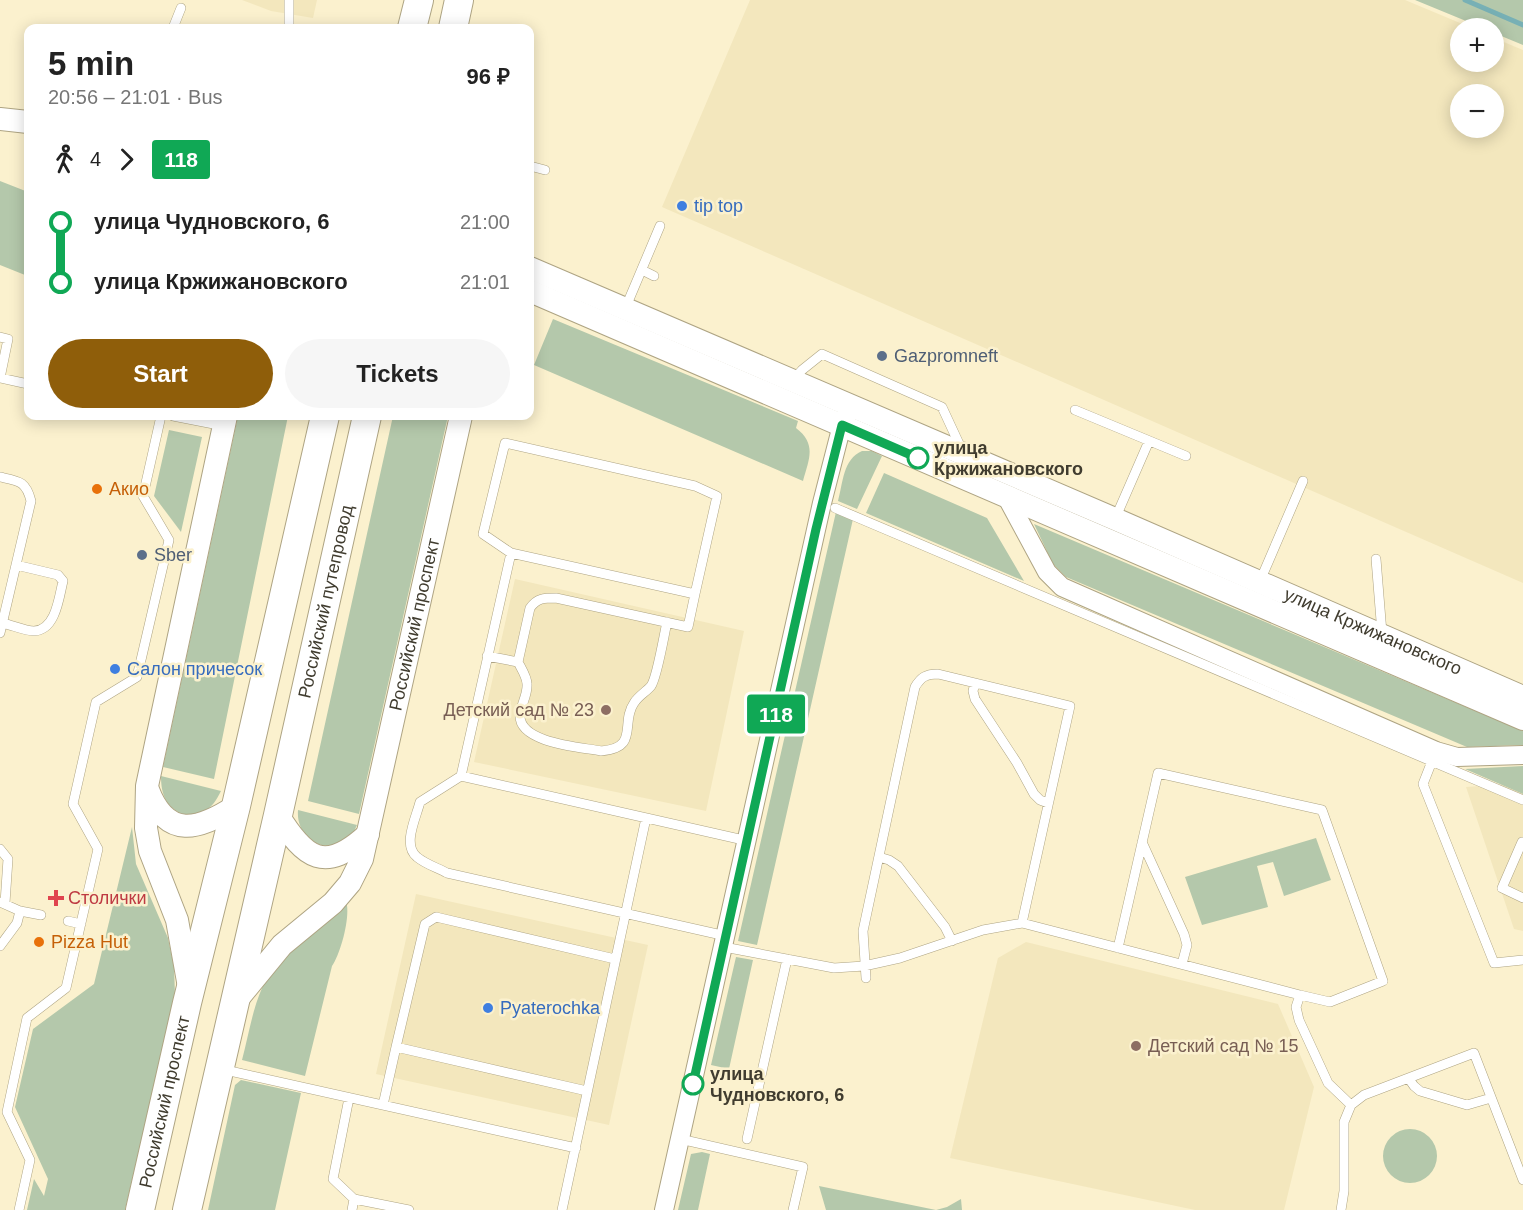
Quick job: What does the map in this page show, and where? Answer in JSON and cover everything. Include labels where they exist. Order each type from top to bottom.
[{"type":"main road","points":[[413,24],[419,0]]},
{"type":"main road","points":[[454,24],[459,0]]},
{"type":"main road","points":[[239,793],[324,420]]},
{"type":"main road","name":"Российский путепровод","points":[[281,801],[366,420]]},
{"type":"main road","name":"Российский проспект","points":[[140,1210],[239,793]]},
{"type":"main road","name":"Российский проспект","points":[[187,1210],[281,801]]},
{"type":"street","points":[[0,119],[24,122]]},
{"type":"street","name":"улица Кржижановского","points":[[534,270],[621,319]]},
{"type":"street","name":"улица Кржижановского","points":[[534,292],[621,319],[846,415],[1006,496],[1111,530]]},
{"type":"street","points":[[664,1210],[816,529],[846,415]]},
{"type":"street","name":"улица Кржижановского","points":[[846,415],[964,455],[1111,530],[1256,592],[1523,719]]},
{"type":"street","name":"Российский проспект","points":[[234,1003],[282,945],[333,903],[350,883],[362,859],[460,420]]},
{"type":"street","name":"Российский проспект","points":[[190,994],[177,920],[150,851],[146,828],[147,786],[225,421]]},
{"type":"street","points":[[1006,496],[1047,572],[1062,587],[1434,756],[1523,755]]},
{"type":"street","name":"улица Кржижановского","points":[[1256,592],[1382,636],[1523,697]]},
{"type":"street","points":[[147,786],[153,803],[161,815],[171,823],[186,827],[201,825],[217,818],[239,793]]},
{"type":"street","points":[[281,801],[297,843],[301,848],[315,855],[329,857],[343,854],[368,834]]},
{"type":"lane","points":[[289,24],[290,0]]},
{"type":"lane","points":[[175,24],[181,8]]},
{"type":"lane","points":[[534,167],[545,170]]},
{"type":"lane","points":[[621,319],[660,226]]},
{"type":"lane","points":[[642,270],[654,276]]},
{"type":"lane","points":[[0,337],[8,339],[0,378],[24,383]]},
{"type":"lane","points":[[788,390],[802,370],[822,354],[942,407],[964,455]]},
{"type":"lane","points":[[1075,410],[1186,456]]},
{"type":"lane","points":[[19,1210],[30,1160],[7,1112],[27,1018],[66,988],[98,849],[73,804],[96,702],[137,677],[169,540],[143,496],[160,420]]},
{"type":"lane","points":[[1111,530],[1149,441]]},
{"type":"lane","points":[[667,622],[652,685],[633,704],[626,738],[620,747],[601,751],[536,737],[526,731],[521,723],[520,714],[527,684],[518,662],[530,608],[535,601],[543,598],[556,598],[667,622],[688,627],[717,496],[694,486],[505,443],[483,534],[511,553],[695,594]]},
{"type":"lane","points":[[0,477],[18,480],[28,488],[31,501],[1,628],[35,631],[45,627],[55,613],[63,581],[58,575],[16,565]]},
{"type":"lane","points":[[1256,592],[1303,481]]},
{"type":"lane","points":[[835,508],[1434,756],[1523,800]]},
{"type":"lane","points":[[511,553],[461,776],[420,802],[410,848],[417,858],[447,873],[625,912],[787,959],[834,968],[864,966],[900,958],[983,930],[1022,923],[1118,948],[1182,964],[1299,995],[1330,1002],[1383,981],[1322,810],[1158,773],[1118,948]]},
{"type":"lane","points":[[1376,559],[1382,636]]},
{"type":"lane","points":[[488,656],[518,662]]},
{"type":"lane","points":[[866,978],[863,931],[915,687],[920,679],[928,674],[938,674],[1070,706],[1022,923]]},
{"type":"lane","points":[[975,683],[973,691],[975,699],[1017,763],[1034,794],[1040,800],[1048,803]]},
{"type":"lane","points":[[1434,756],[1423,784],[1494,963],[1523,960]]},
{"type":"lane","points":[[461,776],[748,841]]},
{"type":"lane","points":[[562,1210],[646,818]]},
{"type":"lane","points":[[1142,842],[1184,934],[1187,945],[1182,964]]},
{"type":"lane","points":[[1522,842],[1502,888],[1523,898]]},
{"type":"lane","points":[[0,849],[8,859],[3,902],[20,910],[40,915]]},
{"type":"lane","points":[[879,857],[898,866],[945,927],[952,941]]},
{"type":"lane","points":[[0,946],[17,923],[20,910]]},
{"type":"lane","points":[[383,1105],[425,924],[436,918],[615,959]]},
{"type":"lane","points":[[68,921],[81,924]]},
{"type":"lane","points":[[747,1139],[787,959]]},
{"type":"lane","points":[[1299,995],[1296,1007],[1299,1020],[1328,1083],[1351,1105]]},
{"type":"lane","points":[[396,1047],[587,1091]]},
{"type":"lane","points":[[1341,1210],[1344,1191],[1344,1122],[1351,1105],[1364,1095],[1474,1053],[1523,1180]]},
{"type":"lane","points":[[219,1069],[576,1148]]},
{"type":"lane","points":[[1409,1079],[1420,1091],[1467,1105],[1491,1098]]},
{"type":"lane","points":[[349,1098],[333,1179],[354,1199],[409,1210]]},
{"type":"lane","points":[[680,1139],[803,1167],[814,1167]]},
{"type":"lane","points":[[793,1210],[803,1167]]},
{"type":"lane","points":[[352,1210],[354,1199]]},
{"type":"shaded area","points":[[242,0],[317,0],[313,18],[271,11]]},
{"type":"shaded area","points":[[750,0],[1405,0],[1450,19],[1450,72],[1504,72],[1504,42],[1523,50],[1523,583],[662,207]]},
{"type":"shaded area","name":"Детский сад № 23","points":[[515,579],[744,631],[706,811],[474,762]]},
{"type":"shaded area","points":[[1523,783],[1523,931],[1514,929],[1466,787]]},
{"type":"shaded area","points":[[416,894],[648,945],[609,1125],[376,1074]]},
{"type":"shaded area","name":"Детский сад № 15","points":[[1026,942],[1278,1004],[1314,1087],[1284,1210],[1195,1210],[950,1158],[998,958]]},
{"type":"green space","points":[[1415,0],[1523,0],[1523,45],[1504,37],[1504,18],[1459,18]]},
{"type":"green space","points":[[0,181],[24,190],[24,275],[0,265]]},
{"type":"green space","points":[[553,319],[798,421],[796,428],[807,440],[810,452],[803,481],[534,365]]},
{"type":"green space","points":[[237,420],[287,420],[214,779],[163,767]]},
{"type":"green space","points":[[392,420],[447,420],[359,814],[308,801]]},
{"type":"green space","points":[[169,430],[202,437],[181,532],[154,496]]},
{"type":"green space","points":[[862,451],[872,451],[882,456],[857,509],[838,501],[847,466]]},
{"type":"green space","points":[[884,473],[987,518],[1024,581],[866,513]]},
{"type":"green space","points":[[836,512],[853,519],[757,945],[738,941]]},
{"type":"green space","points":[[1034,524],[1523,731],[1523,745],[1467,747],[1066,577],[1053,564]]},
{"type":"green space","points":[[1523,766],[1523,794],[1465,769]]},
{"type":"green space","points":[[161,776],[221,791],[207,810],[184,815],[166,800]]},
{"type":"green space","points":[[298,810],[357,825],[351,836],[342,843],[332,846],[322,845],[304,833],[299,823]]},
{"type":"green space","points":[[132,827],[136,864],[168,938],[174,967],[175,995],[125,1210],[27,1210],[34,1179],[44,1196],[48,1179],[15,1107],[33,1029],[94,984]]},
{"type":"green space","points":[[1316,838],[1331,880],[1284,896],[1273,862],[1257,866],[1268,907],[1202,925],[1185,877]]},
{"type":"green space","points":[[346,901],[347,915],[344,934],[332,966],[305,1076],[242,1060],[258,999],[273,969],[292,947]]},
{"type":"green space","points":[[736,957],[753,960],[729,1069],[711,1065]]},
{"type":"green space","points":[[241,1080],[301,1093],[275,1210],[208,1210],[235,1085]]},
{"type":"green space","points":[[1405,1129],[1415,1129],[1429,1137],[1435,1146],[1437,1156],[1435,1166],[1429,1175],[1415,1183],[1405,1183],[1388,1171],[1383,1161],[1383,1151],[1395,1134]]},
{"type":"green space","points":[[702,1152],[710,1154],[698,1210],[678,1210],[691,1154]]},
{"type":"green space","points":[[819,1186],[936,1210],[826,1210]]},
{"type":"green space","points":[[961,1199],[962,1210],[936,1210],[947,1207]]},
{"type":"waterway","points":[[1465,0],[1523,25]]},
{"type":"bus line","name":"118","points":[[693,1084],[816,529],[842,425],[918,458]]},
{"type":"place","name":"tip top","points":[[682,206]]},
{"type":"place","name":"Gazpromneft","points":[[882,356]]},
{"type":"place","name":"улица Кржижановского","points":[[918,458]]},
{"type":"place","name":"Акио","points":[[97,489]]},
{"type":"place","name":"Sber","points":[[142,555]]},
{"type":"place","name":"Салон причесок","points":[[115,669]]},
{"type":"place","name":"Детский сад № 23","points":[[606,710]]},
{"type":"place","name":"Столички","points":[[56,898]]},
{"type":"place","name":"Pizza Hut","points":[[39,942]]},
{"type":"place","name":"Pyaterochka","points":[[488,1008]]},
{"type":"place","name":"Детский сад № 15","points":[[1136,1046]]},
{"type":"place","name":"улица Чудновского, 6","points":[[693,1084]]}]
